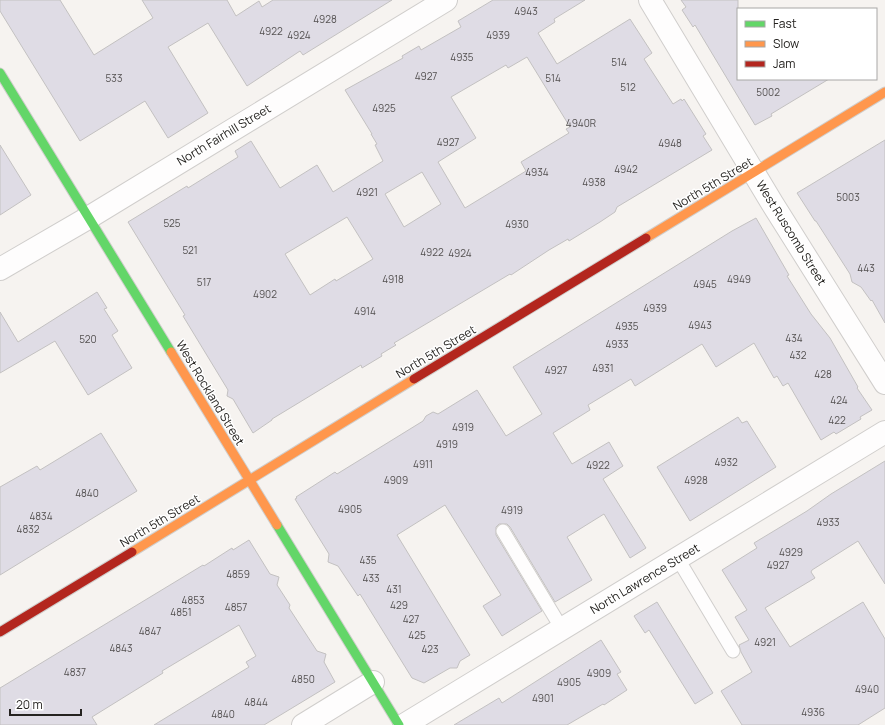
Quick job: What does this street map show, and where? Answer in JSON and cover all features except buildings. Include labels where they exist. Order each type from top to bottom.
[{"type":"street","name":"North Fairhill Street","points":[[0,269],[88,218],[446,0]]},
{"type":"street","name":"West Ruscomb Street","points":[[650,0],[754,173],[885,383]]},
{"type":"street","name":"West Rockland Street","points":[[0,73],[399,725]]},
{"type":"street","name":"North 5th Street","points":[[0,632],[885,92]]},
{"type":"street","name":"North Lawrence Street","points":[[404,725],[885,432]]},
{"type":"street","points":[[303,725],[373,682]]},
{"type":"lane","points":[[503,532],[562,629]]},
{"type":"lane","points":[[678,559],[733,651]]},
{"type":"traffic: fast","points":[[0,73],[171,352]]},
{"type":"traffic: fast","points":[[277,525],[399,725]]},
{"type":"traffic: slow","points":[[646,238],[885,92]]},
{"type":"traffic: slow","points":[[171,352],[277,525]]},
{"type":"traffic: slow","points":[[132,552],[414,379]]},
{"type":"traffic: jam","points":[[414,379],[646,238]]},
{"type":"traffic: jam","points":[[0,632],[132,552]]}]
